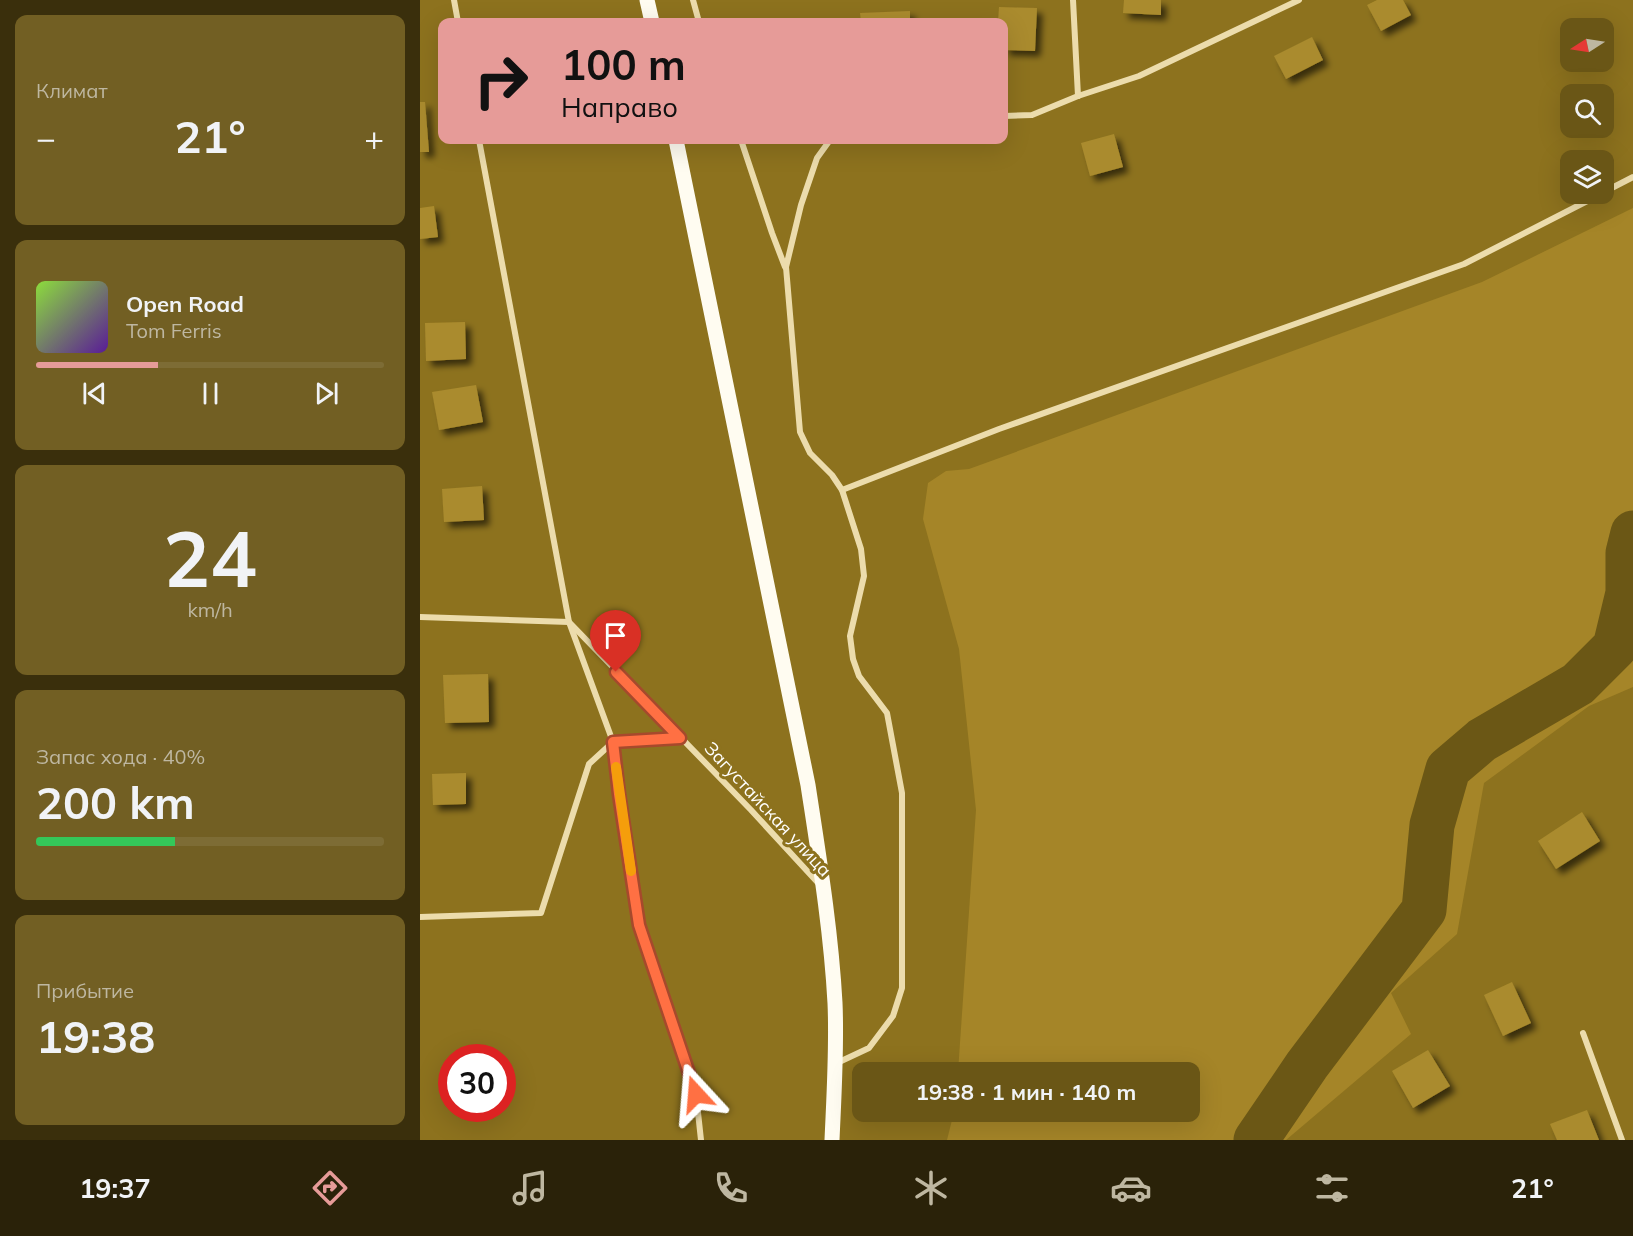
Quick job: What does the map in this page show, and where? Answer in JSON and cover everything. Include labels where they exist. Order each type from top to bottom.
[{"type":"main road","points":[[647,0],[651,18]]},
{"type":"main road","points":[[677,144],[808,785],[824,890],[835,1003],[836,1064],[832,1140]]},
{"type":"street","points":[[454,0],[457,18]]},
{"type":"street","points":[[693,0],[698,18]]},
{"type":"street","points":[[1073,0],[1078,96]]},
{"type":"street","points":[[1008,116],[1032,115],[1078,96],[1139,76],[1299,0]]},
{"type":"street","points":[[480,144],[568,622],[613,742],[639,925],[696,1094],[701,1140]]},
{"type":"street","points":[[742,144],[772,233],[786,267],[800,432],[810,453],[843,490],[861,549],[864,576],[850,636],[853,659],[860,676],[886,713],[902,793],[902,988],[893,1016],[869,1048],[836,1064]]},
{"type":"street","points":[[786,267],[801,205],[817,158],[827,144]]},
{"type":"street","points":[[1614,187],[1633,177]]},
{"type":"street","points":[[843,490],[999,429],[1464,264],[1581,204]]},
{"type":"street","points":[[420,618],[568,622]]},
{"type":"street","name":"Загустайская улица","points":[[568,622],[752,810],[824,890]]},
{"type":"street","points":[[420,917],[541,913],[588,764],[613,742],[680,738]]},
{"type":"street","points":[[1583,1033],[1623,1140]]},
{"type":"shaded area","points":[[1633,208],[1633,687],[1589,706],[1484,783],[1457,934],[1391,993],[1411,1034],[1286,1140],[947,1140],[952,1122],[1200,1122],[1200,1062],[959,1062],[976,810],[959,649],[923,519],[928,483],[946,471],[969,469],[1482,282]]},
{"type":"building","points":[[1124,0],[1161,0],[1161,15],[1123,13]]},
{"type":"building","points":[[1377,0],[1403,0],[1411,15],[1381,31],[1367,5]]},
{"type":"building","points":[[999,7],[1037,8],[1035,51],[1008,50],[1008,18],[998,18]]},
{"type":"building","points":[[910,11],[910,18],[861,18],[860,13]]},
{"type":"building","points":[[1312,37],[1323,60],[1286,79],[1274,56]]},
{"type":"building","points":[[420,102],[425,102],[429,152],[420,152]]},
{"type":"building","points":[[1114,134],[1123,167],[1090,176],[1081,143]]},
{"type":"building","points":[[434,206],[438,237],[420,239],[420,208]]},
{"type":"building","points":[[465,322],[466,359],[426,361],[425,323]]},
{"type":"building","points":[[476,385],[483,422],[439,430],[432,392]]},
{"type":"building","points":[[482,486],[484,520],[444,522],[442,489]]},
{"type":"building","points":[[488,674],[489,722],[445,723],[443,675]]},
{"type":"building","points":[[466,773],[466,804],[433,805],[432,774]]},
{"type":"building","points":[[1582,812],[1600,841],[1556,869],[1538,841]]},
{"type":"building","points":[[1512,982],[1531,1023],[1503,1036],[1484,995]]},
{"type":"building","points":[[1428,1050],[1450,1086],[1413,1108],[1392,1071]]},
{"type":"building","points":[[1587,1110],[1599,1140],[1557,1140],[1550,1124]]},
{"type":"waterway","points":[[1256,1140],[1307,1065],[1424,910],[1432,825],[1448,769],[1482,740],[1578,684],[1615,647],[1628,593],[1628,553],[1633,533]]},
{"type":"slow traffic","points":[[616,767],[631,871]]},
{"type":"route","points":[[616,672],[680,738],[613,742],[639,925],[696,1094]]}]
